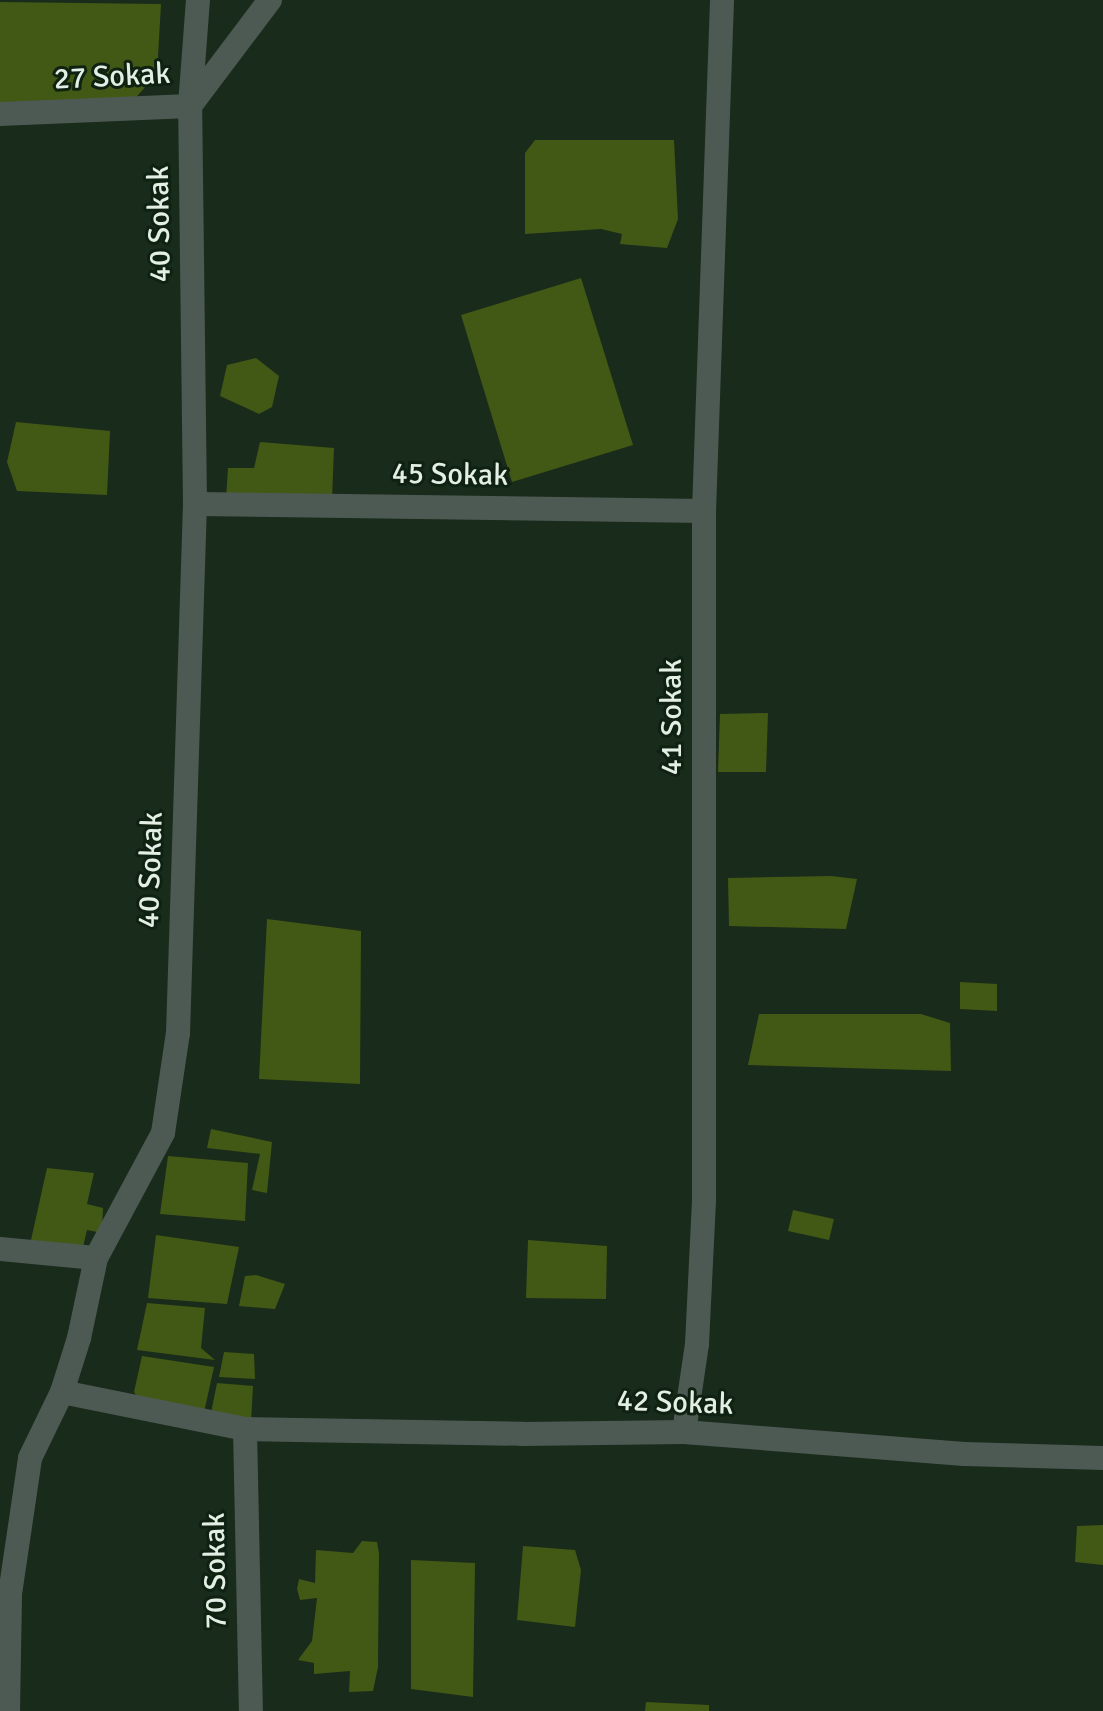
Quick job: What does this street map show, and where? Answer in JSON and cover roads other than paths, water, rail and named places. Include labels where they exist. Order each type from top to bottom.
[{"type":"street","name":"40 Sokak","points":[[8,1711],[5,1594],[30,1458],[62,1392],[79,1338],[96,1258],[163,1133],[178,1033],[195,504],[190,106],[198,0]]},
{"type":"street","name":"27 Sokak","points":[[0,114],[190,106],[270,0]]},
{"type":"street","name":"41 Sokak","points":[[684,1432],[697,1344],[704,1199],[704,511],[722,0]]},
{"type":"street","name":"45 Sokak","points":[[195,504],[704,511]]},
{"type":"street","points":[[0,1249],[96,1258]]},
{"type":"street","name":"42 Sokak","points":[[62,1392],[245,1429],[522,1434],[684,1432],[964,1454],[1103,1458]]},
{"type":"street","name":"70 Sokak","points":[[245,1429],[251,1711]]}]
